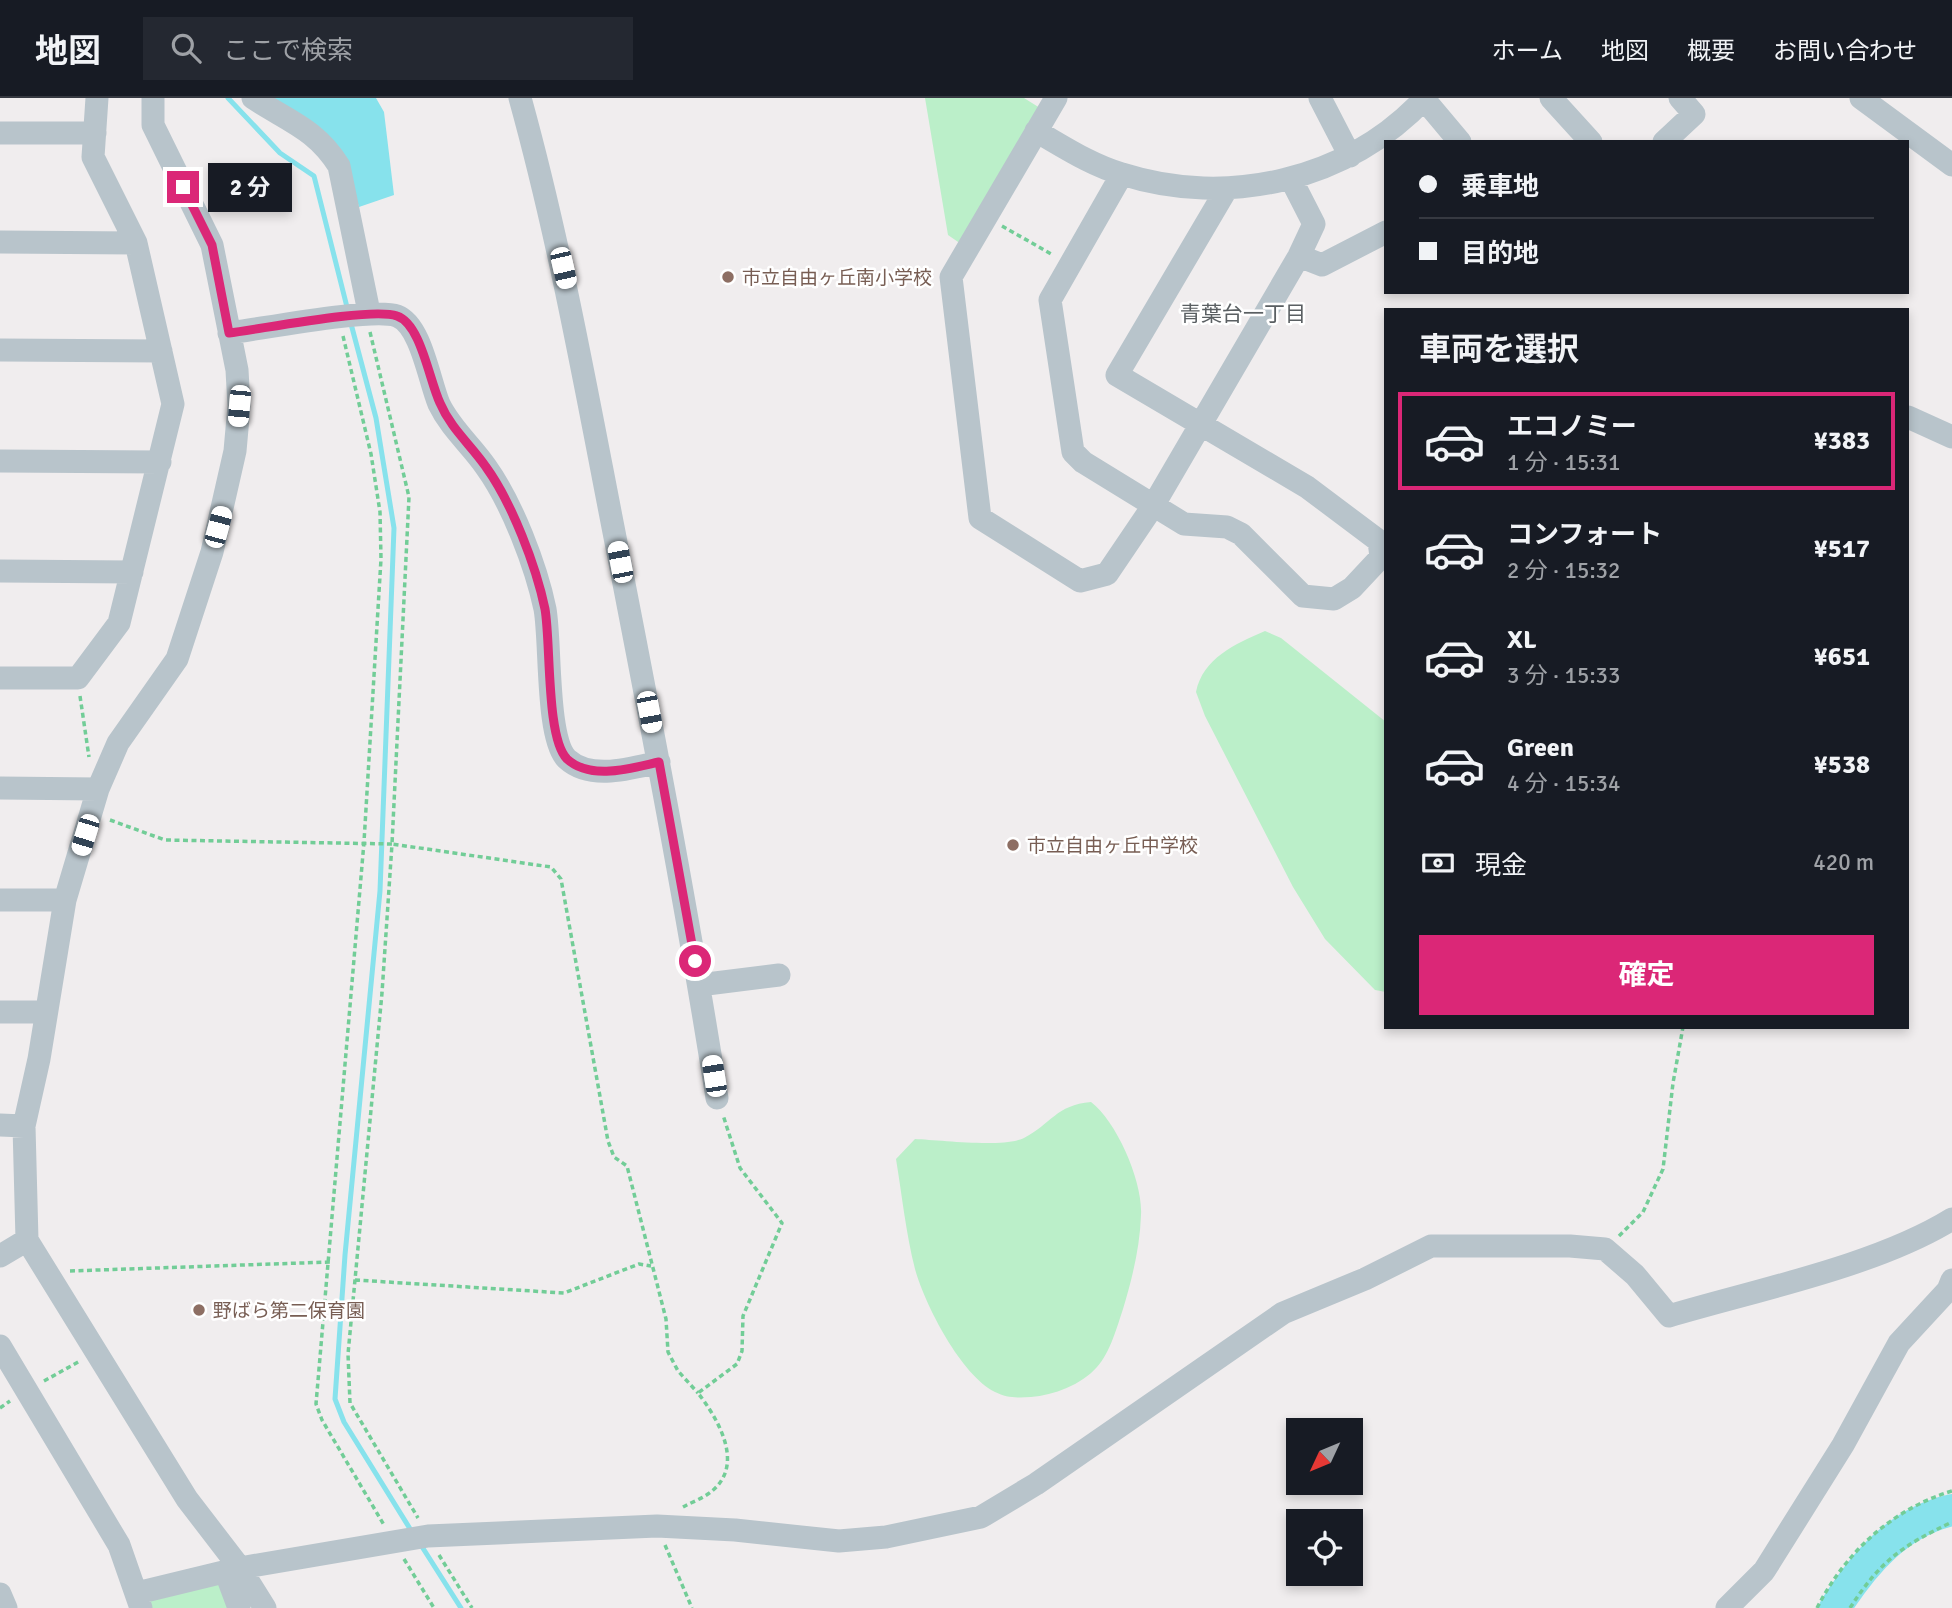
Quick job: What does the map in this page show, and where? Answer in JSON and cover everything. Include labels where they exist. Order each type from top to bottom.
[{"type":"street","points":[[0,678],[78,678],[119,623],[173,404],[136,243],[93,157],[97,98]]},
{"type":"street","points":[[153,98],[153,125],[212,245],[237,370],[239,406],[235,451],[212,552],[177,659],[118,743],[98,789],[65,900],[44,1012],[39,1059],[24,1126],[27,1240],[233,1571],[265,1608]]},
{"type":"street","points":[[253,98],[308,130],[326,145],[339,166],[369,313]]},
{"type":"street","points":[[520,98],[546,192],[569,294],[659,762],[717,1098]]},
{"type":"street","points":[[1055,98],[951,277],[981,518],[1080,580],[1107,574],[1153,506],[1299,256],[1314,224],[1291,178]]},
{"type":"street","points":[[1320,98],[1350,156]]},
{"type":"street","points":[[1551,98],[1589,140]]},
{"type":"street","points":[[1666,140],[1694,114],[1680,98]]},
{"type":"street","points":[[1861,98],[1952,165]]},
{"type":"street","points":[[1036,131],[1078,156],[1122,174],[1175,186],[1226,190],[1291,178],[1350,156],[1400,124],[1424,99],[1458,140]]},
{"type":"street","points":[[0,133],[95,133]]},
{"type":"street","points":[[1122,174],[1050,300],[1073,452],[1083,463],[1184,524],[1227,527],[1241,534],[1303,596],[1334,599],[1352,588],[1381,557],[1378,541],[1307,487],[1117,375],[1226,190]]},
{"type":"street","points":[[1299,256],[1322,265],[1384,233]]},
{"type":"street","points":[[0,242],[136,243]]},
{"type":"street","points":[[229,333],[369,313],[400,316],[411,327],[441,408],[457,433],[485,465],[503,498],[537,577],[545,610],[555,737],[566,758],[593,771],[623,770],[659,762]]},
{"type":"street","points":[[0,350],[161,351]]},
{"type":"street","points":[[1909,417],[1952,437]]},
{"type":"street","points":[[0,461],[160,462]]},
{"type":"street","points":[[0,571],[132,572]]},
{"type":"street","points":[[0,788],[98,789]]},
{"type":"street","points":[[0,900],[65,900]]},
{"type":"street","points":[[699,985],[779,975]]},
{"type":"street","points":[[0,1013],[44,1012]]},
{"type":"street","points":[[0,1125],[24,1126]]},
{"type":"street","points":[[0,1346],[119,1545],[139,1601],[233,1571],[428,1536],[657,1526],[735,1530],[839,1541],[886,1538],[982,1517],[1036,1484],[1283,1313],[1365,1279],[1431,1246],[1456,1243],[1605,1249],[1635,1275],[1669,1316],[1848,1264],[1922,1238],[1952,1219]]},
{"type":"street","points":[[0,1256],[27,1240]]},
{"type":"street","points":[[1727,1608],[1764,1571],[1843,1445],[1899,1343],[1948,1290],[1952,1280]]},
{"type":"street","points":[[233,1571],[239,1608]]},
{"type":"street","points":[[0,1594],[6,1608]]},
{"type":"path","points":[[987,217],[1070,264]]},
{"type":"path","points":[[369,313],[370,336],[409,497],[383,980],[348,1354],[350,1403],[472,1608]]},
{"type":"path","points":[[339,318],[370,454],[380,512],[381,559],[364,842],[316,1404],[322,1420],[434,1608]]},
{"type":"path","points":[[78,678],[91,776],[98,789]]},
{"type":"path","points":[[91,814],[165,840],[391,844],[551,867],[561,879],[608,1127],[608,1141],[614,1157],[627,1166],[666,1319],[668,1352],[678,1371],[715,1414],[727,1447],[729,1466],[713,1491],[657,1526],[692,1608]]},
{"type":"path","points":[[1605,1249],[1643,1212],[1663,1169],[1683,1029]]},
{"type":"path","points":[[698,1393],[737,1364],[742,1350],[743,1315],[782,1223],[740,1168],[717,1098]]},
{"type":"path","points":[[49,1277],[59,1272],[330,1262]]},
{"type":"path","points":[[355,1280],[564,1293],[639,1264],[652,1266]]},
{"type":"path","points":[[1817,1608],[1828,1587],[1852,1554],[1886,1524],[1923,1501],[1952,1490]]},
{"type":"path","points":[[1850,1608],[1871,1576],[1903,1546],[1952,1522]]},
{"type":"green space","points":[[925,98],[1024,98],[1040,108],[961,244],[948,235]]},
{"type":"green space","points":[[1265,631],[1281,638],[1384,720],[1384,992],[1375,990],[1325,939],[1293,887],[1205,716],[1196,692],[1200,680],[1213,661],[1243,641]]},
{"type":"green space","points":[[1091,1102],[1101,1111],[1119,1138],[1138,1186],[1140,1227],[1123,1309],[1106,1355],[1083,1379],[1067,1388],[1040,1396],[1004,1395],[982,1383],[970,1371],[946,1338],[927,1301],[912,1256],[896,1159],[915,1139],[987,1143],[1015,1141],[1033,1133],[1062,1111]]},
{"type":"green space","points":[[218,1581],[234,1608],[149,1608],[152,1594]]},
{"type":"water","points":[[273,98],[376,98],[384,112],[394,195],[359,207],[340,151],[332,140],[309,120]]},
{"type":"waterway","points":[[228,98],[280,153],[314,176],[348,311]]},
{"type":"waterway","points":[[350,320],[376,418],[394,528],[380,891],[345,1255],[335,1399],[344,1422],[412,1532]]},
{"type":"waterway","points":[[1835,1608],[1858,1575],[1899,1534],[1915,1524],[1952,1510]]},
{"type":"waterway","points":[[419,1542],[461,1608]]},
{"type":"place","name":"市立自由ヶ丘南小学校","points":[[728,277]]},
{"type":"place","name":"市立自由ヶ丘中学校","points":[[1013,845]]},
{"type":"place","name":"野ばら第二保育園","points":[[199,1310]]},
{"type":"district","name":"青葉台一丁目","points":[[1243,314]]},
{"type":"route","points":[[183,187],[212,245],[229,333],[369,313],[400,316],[411,327],[441,408],[452,427],[495,480],[537,577],[545,610],[555,737],[566,758],[593,771],[623,770],[659,762],[695,961]]}]
